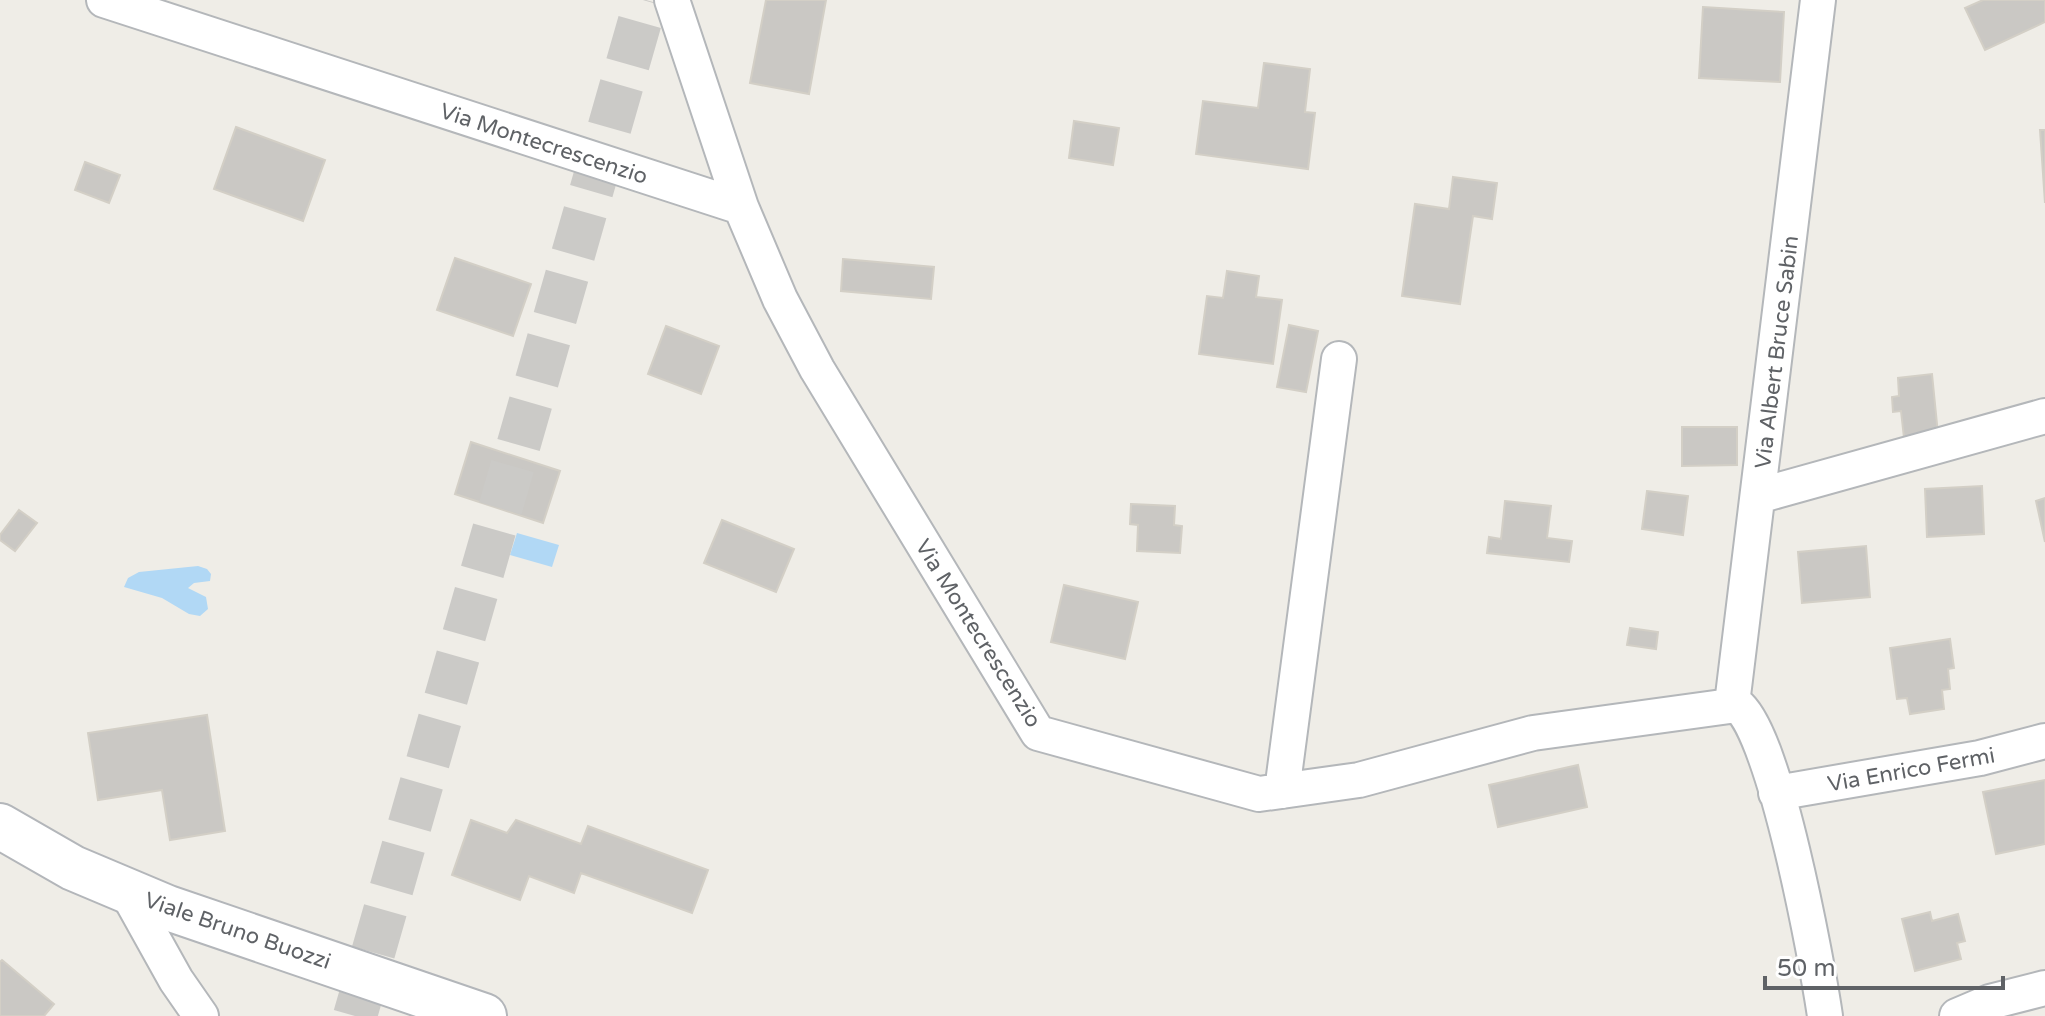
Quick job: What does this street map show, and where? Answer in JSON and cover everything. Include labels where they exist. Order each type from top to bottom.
[{"type":"main road","name":"Viale Bruno Buozzi","points":[[0,826],[61,862],[127,892],[210,924],[484,1016]]},
{"type":"street","name":"Via Montecrescenzio","points":[[104,0],[741,207],[780,299],[808,353],[1038,733],[1259,794],[1359,780],[1533,733],[1732,704]]},
{"type":"street","points":[[672,0],[741,207]]},
{"type":"street","name":"Via Albert Bruce Sabin","points":[[1732,704],[1818,0]]},
{"type":"street","points":[[1282,791],[1339,359]]},
{"type":"street","points":[[1758,496],[2045,416]]},
{"type":"street","points":[[1732,704],[1747,715],[1776,793],[1817,960],[1825,1016]]},
{"type":"street","name":"Via Enrico Fermi","points":[[1776,793],[1980,758],[2045,741]]},
{"type":"street","points":[[127,892],[176,980],[201,1016]]},
{"type":"street","points":[[1957,1016],[1990,1002],[2045,988]]},
{"type":"water","points":[[517,533],[559,545],[552,567],[510,555]]},
{"type":"water","points":[[198,566],[211,574],[210,581],[194,583],[188,588],[206,597],[208,609],[200,616],[189,614],[162,598],[124,587],[128,578],[139,572]]},
{"type":"building","points":[[766,0],[826,0],[809,94],[750,83]]},
{"type":"building","points":[[1983,0],[2045,0],[2045,22],[1985,50],[1965,8]]},
{"type":"building","points":[[1703,7],[1784,12],[1780,82],[1699,78]]},
{"type":"building","points":[[1264,63],[1310,69],[1305,112],[1315,113],[1308,169],[1196,154],[1203,101],[1258,108]]},
{"type":"building","points":[[1074,121],[1119,128],[1113,165],[1069,158]]},
{"type":"building","points":[[236,127],[325,160],[303,221],[214,189]]},
{"type":"building","points":[[2040,130],[2045,130],[2045,203]]},
{"type":"building","points":[[85,162],[120,175],[109,203],[75,190]]},
{"type":"building","points":[[1453,177],[1497,183],[1492,219],[1473,216],[1460,304],[1402,296],[1415,204],[1449,209]]},
{"type":"building","points":[[455,258],[531,284],[513,336],[437,310]]},
{"type":"building","points":[[843,259],[934,267],[931,299],[841,291]]},
{"type":"building","points":[[1227,271],[1259,276],[1256,297],[1282,300],[1273,364],[1199,354],[1207,296],[1223,298]]},
{"type":"building","points":[[1289,325],[1318,331],[1306,392],[1277,387]]},
{"type":"building","points":[[666,326],[719,346],[701,394],[648,374]]},
{"type":"building","points":[[1932,374],[1938,434],[1904,438],[1901,411],[1893,412],[1892,397],[1899,396],[1898,378]]},
{"type":"building","points":[[1682,427],[1737,427],[1737,465],[1682,466]]},
{"type":"building","points":[[471,442],[560,471],[543,523],[455,494]]},
{"type":"building","points":[[1982,486],[1984,534],[1927,537],[1925,489]]},
{"type":"building","points":[[1647,491],[1688,496],[1683,535],[1642,529]]},
{"type":"building","points":[[2045,498],[2045,542],[2036,501]]},
{"type":"building","points":[[1505,501],[1551,506],[1547,538],[1572,541],[1569,562],[1487,553],[1489,537],[1501,539]]},
{"type":"building","points":[[1131,504],[1175,506],[1174,525],[1182,526],[1180,553],[1137,551],[1138,525],[1130,524]]},
{"type":"building","points":[[19,510],[37,523],[15,551],[0,540],[0,535]]},
{"type":"building","points":[[722,520],[794,549],[776,592],[704,563]]},
{"type":"building","points":[[1866,546],[1870,597],[1802,603],[1798,552]]},
{"type":"building","points":[[1064,585],[1138,602],[1125,659],[1051,642]]},
{"type":"building","points":[[1630,628],[1658,632],[1656,649],[1627,645]]},
{"type":"building","points":[[1950,639],[1954,668],[1948,669],[1950,689],[1942,690],[1944,709],[1910,714],[1907,698],[1897,699],[1890,648]]},
{"type":"building","points":[[207,715],[225,831],[170,840],[162,790],[98,800],[88,733]]},
{"type":"building","points":[[1578,765],[1587,807],[1498,827],[1489,785]]},
{"type":"building","points":[[2045,780],[2045,844],[1996,854],[1983,792]]},
{"type":"building","points":[[471,820],[507,833],[516,820],[581,844],[588,826],[708,870],[692,913],[581,873],[574,893],[529,876],[520,900],[452,875]]},
{"type":"building","points":[[1930,912],[1932,921],[1958,914],[1965,941],[1957,943],[1961,959],[1915,971],[1902,919]]},
{"type":"building","points":[[2,960],[54,1004],[44,1016],[0,1016]]},
{"type":"tunnel","points":[[355,1016],[646,0]]}]
